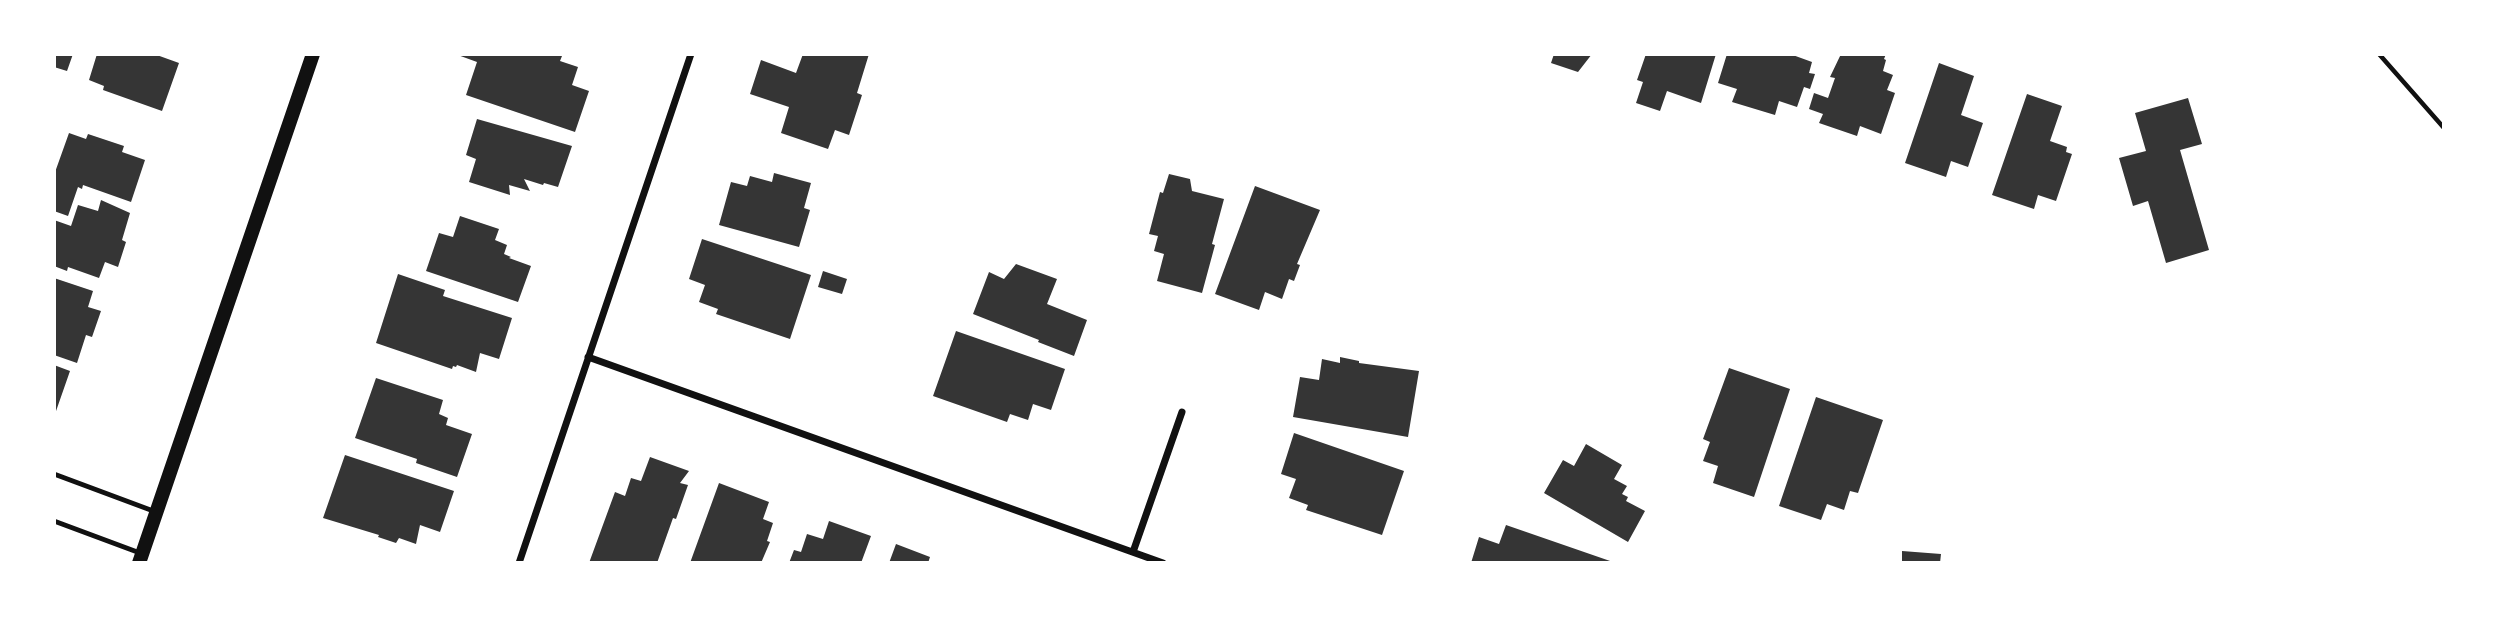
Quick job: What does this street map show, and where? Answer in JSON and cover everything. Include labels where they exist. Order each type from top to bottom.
[{"type":"main road","points":[[141,558],[313,54]]},
{"type":"street","points":[[519,563],[691,54]]},
{"type":"street","points":[[588,357],[1163,563]]},
{"type":"street","points":[[1133,552],[1182,412]]},
{"type":"lane","points":[[54,474],[156,512]]},
{"type":"lane","points":[[54,521],[141,558]]},
{"type":"path","points":[[2379,54],[2444,128]]},
{"type":"building","points":[[54,54],[73,54],[67,71],[54,67]]},
{"type":"building","points":[[97,54],[154,54],[179,63],[162,111],[103,90],[104,86],[89,80]]},
{"type":"building","points":[[455,54],[562,56],[560,61],[578,67],[572,85],[589,91],[575,132],[466,95],[477,62]]},
{"type":"building","points":[[803,54],[869,54],[857,93],[862,95],[849,135],[835,130],[828,149],[781,133],[789,107],[750,94],[761,60],[796,73]]},
{"type":"building","points":[[1554,54],[1592,54],[1578,72],[1551,63]]},
{"type":"building","points":[[1646,54],[1716,54],[1701,103],[1667,91],[1660,111],[1636,103],[1643,82],[1637,80]]},
{"type":"building","points":[[1727,54],[1790,54],[1812,62],[1809,73],[1815,74],[1810,89],[1804,87],[1797,107],[1779,101],[1775,115],[1732,102],[1737,89],[1718,83]]},
{"type":"building","points":[[1841,54],[1886,54],[1883,71],[1893,75],[1887,90],[1895,93],[1881,134],[1860,126],[1857,136],[1819,123],[1823,114],[1809,109],[1814,93],[1828,98],[1835,78],[1830,77]]},
{"type":"building","points":[[1939,63],[1974,76],[1961,115],[1983,123],[1968,167],[1951,161],[1946,177],[1905,163]]},
{"type":"building","points":[[2027,94],[2062,106],[2050,141],[2067,147],[2066,152],[2072,154],[2056,201],[2038,195],[2034,209],[1992,195]]},
{"type":"building","points":[[2188,98],[2202,144],[2180,150],[2209,250],[2166,263],[2148,201],[2133,206],[2119,158],[2146,151],[2135,113]]},
{"type":"building","points":[[477,119],[572,146],[558,187],[524,179],[530,191],[509,185],[510,195],[469,182],[476,159],[466,155]]},
{"type":"building","points":[[69,133],[86,139],[88,134],[124,146],[122,152],[145,160],[131,202],[83,185],[82,189],[78,187],[68,216],[54,211],[54,175]]},
{"type":"building","points":[[774,173],[811,183],[804,208],[810,210],[799,247],[719,225],[731,182],[747,186],[750,176],[772,182]]},
{"type":"building","points":[[1169,174],[1190,179],[1192,191],[1224,199],[1202,293],[1157,281],[1164,254],[1154,251],[1158,236],[1149,234],[1160,192],[1163,193]]},
{"type":"building","points":[[1255,186],[1320,210],[1297,264],[1300,265],[1294,281],[1289,279],[1282,299],[1265,292],[1259,310],[1215,294]]},
{"type":"building","points":[[101,200],[130,213],[122,240],[126,242],[118,267],[105,262],[99,278],[68,267],[67,271],[54,266],[54,220],[71,226],[78,205],[98,211]]},
{"type":"building","points":[[460,216],[499,229],[495,240],[507,245],[504,254],[531,266],[518,302],[426,271],[439,233],[453,237]]},
{"type":"building","points":[[702,239],[811,275],[790,339],[716,314],[718,309],[699,302],[705,285],[689,279]]},
{"type":"building","points":[[1016,264],[1057,279],[1047,304],[1087,320],[1074,356],[973,314],[989,272],[1004,279]]},
{"type":"building","points":[[823,271],[847,279],[842,294],[818,287]]},
{"type":"building","points":[[398,274],[445,290],[443,296],[512,318],[499,359],[480,353],[476,372],[457,365],[452,369],[376,343]]},
{"type":"building","points":[[54,278],[93,291],[88,307],[101,311],[92,337],[86,335],[77,363],[54,355]]},
{"type":"building","points":[[956,331],[1065,369],[1051,410],[1033,404],[1028,420],[1010,414],[1007,422],[933,396]]},
{"type":"building","points":[[1340,357],[1359,363],[1419,371],[1408,437],[1293,417],[1300,377],[1319,380],[1322,359],[1340,363]]},
{"type":"building","points":[[54,365],[70,371],[55,414],[54,414]]},
{"type":"building","points":[[1729,368],[1790,389],[1754,497],[1713,483],[1718,466],[1703,461],[1710,442],[1703,439]]},
{"type":"building","points":[[376,378],[443,400],[439,414],[448,418],[446,425],[472,434],[457,477],[416,463],[417,459],[355,438]]},
{"type":"building","points":[[1816,397],[1883,420],[1858,493],[1850,491],[1844,510],[1827,504],[1821,520],[1779,506]]},
{"type":"building","points":[[1294,433],[1404,471],[1382,535],[1306,510],[1308,505],[1289,498],[1296,479],[1281,474]]},
{"type":"building","points":[[1586,444],[1622,465],[1614,479],[1627,486],[1622,494],[1628,497],[1626,501],[1645,511],[1628,542],[1544,493],[1563,460],[1574,466]]},
{"type":"building","points":[[345,455],[454,491],[440,532],[420,525],[416,544],[399,538],[396,543],[323,518]]},
{"type":"building","points":[[650,457],[689,471],[680,483],[688,485],[657,563],[589,563],[615,492],[625,496],[631,478],[641,481]]},
{"type":"building","points":[[719,483],[769,502],[763,519],[773,523],[767,541],[770,542],[761,563],[690,563]]},
{"type":"building","points":[[829,521],[871,536],[861,563],[789,563],[794,550],[801,552],[807,534],[823,539]]},
{"type":"building","points":[[1506,525],[1613,563],[1471,563],[1479,537],[1499,544]]},
{"type":"building","points":[[896,544],[930,557],[928,563],[889,563]]},
{"type":"building","points":[[1902,551],[1941,554],[1940,563],[1902,563]]}]
